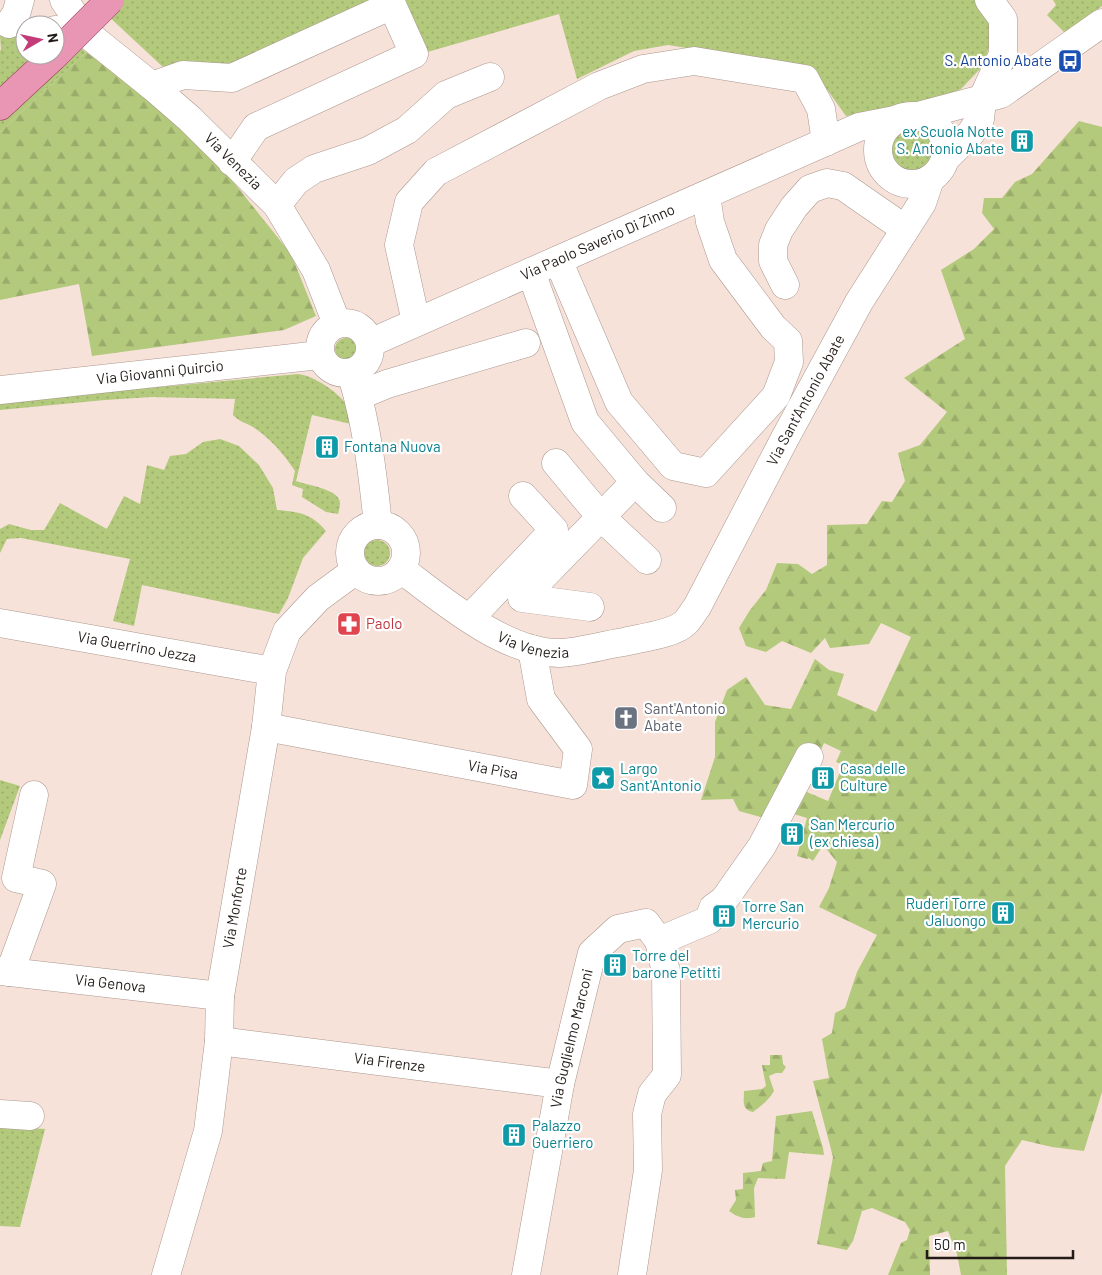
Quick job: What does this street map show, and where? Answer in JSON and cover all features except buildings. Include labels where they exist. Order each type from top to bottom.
[{"type":"main road","points":[[65,45],[110,0]]},
{"type":"main road","points":[[0,106],[44,65]]},
{"type":"street","name":"Via Venezia","points":[[64,0],[86,33],[190,119],[277,205],[316,270],[337,324]]},
{"type":"street","points":[[938,169],[972,133],[980,119],[982,100],[1003,54],[1003,19],[989,0]]},
{"type":"street","points":[[152,86],[183,75],[232,78],[392,5],[414,54],[256,127],[232,162]]},
{"type":"street","points":[[1060,52],[975,141],[954,160],[938,169],[920,183],[909,184],[899,181],[890,175],[883,166],[878,154],[879,141],[885,129],[906,118],[1001,94],[1102,22]]},
{"type":"street","points":[[65,31],[86,33]]},
{"type":"street","points":[[416,322],[400,245],[409,202],[436,172],[599,86],[643,69],[694,60],[805,79],[821,109],[826,142],[857,150],[883,166]]},
{"type":"street","points":[[277,205],[296,181],[314,169],[368,151],[407,130],[446,95],[490,77]]},
{"type":"street","points":[[906,118],[931,121],[941,131],[946,145],[938,169]]},
{"type":"street","name":"Via Paolo Saverio Di Zinno","points":[[370,342],[859,127],[906,118]]},
{"type":"street","name":"Via Sant'Antonio Abate","points":[[684,624],[697,607],[784,440],[859,302],[922,203],[938,169]]},
{"type":"street","points":[[785,285],[772,261],[773,245],[779,230],[794,207],[810,189],[827,183],[843,186],[905,229]]},
{"type":"street","points":[[558,260],[619,402],[673,466],[706,473],[776,396],[789,362],[788,342],[773,327],[723,260],[710,222],[706,195]]},
{"type":"street","points":[[531,272],[585,422],[635,482],[662,508]]},
{"type":"street","points":[[378,525],[372,472],[355,384],[369,356],[370,342],[363,330],[351,324],[337,324],[326,331],[320,342],[320,356],[327,367],[355,384],[387,384],[526,344]]},
{"type":"street","name":"Via Giovanni Quircio","points":[[0,390],[320,356]]},
{"type":"street","points":[[556,463],[601,517],[647,560]]},
{"type":"street","points":[[590,607],[522,598],[635,482]]},
{"type":"street","points":[[470,618],[554,530],[523,496]]},
{"type":"street","points":[[370,526],[390,527],[400,535],[405,546],[406,558],[401,569],[394,576],[384,580],[374,581],[364,577],[356,570],[350,554],[355,537],[362,530],[370,526]]},
{"type":"street","name":"Via Venezia","points":[[401,569],[441,600],[504,639],[532,649],[560,653],[667,632],[684,624]]},
{"type":"street","name":"Via Monforte","points":[[166,1275],[208,1131],[219,1041],[220,996],[266,727],[272,671],[287,631],[318,598],[356,570]]},
{"type":"street","name":"Via Guerrino Jezza","points":[[0,623],[272,671]]},
{"type":"street","name":"Via Pisa","points":[[266,727],[573,785],[578,750],[541,699],[532,649]]},
{"type":"street","name":"Via Guglielmo Marconi","points":[[526,1275],[560,1084],[592,953],[618,930],[652,932],[709,920],[713,908],[724,900],[762,846],[809,757]]},
{"type":"street","points":[[5,972],[42,884],[16,878],[34,795]]},
{"type":"street","points":[[632,1275],[648,1170],[647,1114],[652,1094],[667,1075],[666,972],[652,932]]},
{"type":"street","name":"Via Genova","points":[[5,972],[220,996]]},
{"type":"street","name":"Via Firenze","points":[[219,1041],[560,1084]]},
{"type":"street","points":[[0,1114],[30,1116]]},
{"type":"green space","points":[[91,0],[370,0],[230,66],[187,63],[163,67]]},
{"type":"green space","points":[[405,0],[983,0],[989,16],[992,34],[987,54],[980,69],[961,89],[943,97],[846,116],[816,74],[775,62],[668,45],[634,51],[577,79],[559,14],[424,53]]},
{"type":"green space","points":[[1053,0],[1102,0],[1102,6],[1066,34],[1047,15],[1056,5]]},
{"type":"green space","points":[[15,34],[15,65],[65,65],[65,36],[86,52],[0,132],[1,49],[0,36]]},
{"type":"green space","points":[[86,52],[146,96],[227,174],[291,254],[316,316],[284,330],[92,356],[79,284],[0,300],[0,132]]},
{"type":"green space","points":[[1079,121],[1102,127],[1102,1092],[1084,1151],[1052,1147],[1022,1140],[1005,1166],[1007,1275],[961,1275],[957,1254],[948,1231],[929,1236],[930,1275],[888,1275],[901,1243],[907,1240],[910,1230],[905,1222],[872,1208],[862,1211],[853,1241],[847,1250],[817,1244],[833,1157],[813,1081],[829,1078],[822,1039],[832,1033],[835,1013],[845,1008],[857,972],[877,935],[819,907],[829,888],[837,862],[823,845],[813,861],[809,858],[797,856],[807,818],[787,812],[802,790],[828,801],[843,765],[836,762],[841,751],[824,743],[817,759],[764,818],[739,811],[733,799],[701,800],[715,757],[715,722],[727,690],[746,677],[765,705],[791,709],[815,659],[829,670],[844,674],[837,695],[876,712],[911,637],[881,623],[869,644],[830,648],[825,638],[811,653],[782,641],[766,652],[746,646],[739,628],[766,590],[777,563],[798,564],[812,574],[827,565],[827,525],[867,524],[882,501],[892,502],[905,481],[898,453],[920,445],[947,412],[904,378],[965,339],[941,270],[974,249],[994,229],[982,213],[984,198],[1002,198],[1015,182],[1032,174]]},
{"type":"green space","points":[[911,129],[923,133],[929,139],[933,151],[929,163],[923,169],[911,173],[899,169],[893,163],[889,151],[893,139],[899,133]]},
{"type":"green space","points":[[346,338],[354,341],[357,349],[354,357],[346,360],[338,357],[335,349],[338,341]]},
{"type":"green space","points":[[298,374],[326,386],[340,397],[349,409],[351,424],[312,415],[296,481],[322,488],[335,494],[339,498],[340,503],[338,514],[326,512],[302,497],[303,489],[292,485],[295,471],[271,441],[233,415],[235,399],[152,397],[0,410],[0,404],[20,400]]},
{"type":"green space","points":[[220,439],[239,446],[259,465],[273,488],[277,510],[304,514],[315,520],[326,531],[303,558],[288,598],[279,614],[142,585],[134,626],[113,621],[130,559],[21,538],[7,539],[0,553],[0,529],[9,524],[31,530],[44,530],[60,503],[107,529],[124,496],[140,504],[147,465],[164,470],[170,456],[186,454],[203,442]]},
{"type":"green space","points":[[377,540],[386,544],[390,553],[386,562],[377,566],[368,562],[364,553],[368,544]]},
{"type":"green space","points":[[0,780],[20,786],[0,840]]},
{"type":"green space","points":[[770,1055],[782,1055],[783,1064],[786,1067],[782,1073],[769,1076],[774,1091],[762,1105],[753,1112],[749,1111],[745,1107],[744,1091],[762,1089],[766,1086],[762,1065],[770,1065]]},
{"type":"green space","points":[[812,1111],[824,1155],[789,1152],[785,1179],[758,1178],[754,1188],[755,1217],[741,1217],[729,1211],[736,1200],[735,1190],[743,1189],[743,1173],[761,1171],[763,1163],[772,1161],[776,1116]]},
{"type":"green space","points":[[0,1126],[45,1129],[20,1227],[0,1226]]},
{"type":"place","name":"S. Antonio Abate","points":[[1070,61]]},
{"type":"place","name":"ex Scuola Notte S. Antonio Abate","points":[[1022,141]]},
{"type":"place","name":"Fontana Nuova","points":[[327,447]]},
{"type":"place","name":"Paolo","points":[[349,624]]},
{"type":"place","name":"Sant'Antonio Abate","points":[[626,718]]},
{"type":"place","name":"Largo Sant'Antonio","points":[[603,778]]},
{"type":"place","name":"Casa delle Culture","points":[[823,778]]},
{"type":"place","name":"San Mercurio (ex chiesa)","points":[[792,834]]},
{"type":"place","name":"Ruderi Torre Jaluongo","points":[[1003,913]]},
{"type":"place","name":"Torre San Mercurio","points":[[724,916]]},
{"type":"place","name":"Torre del barone Petitti","points":[[615,965]]},
{"type":"place","name":"Palazzo Guerriero","points":[[514,1135]]}]
